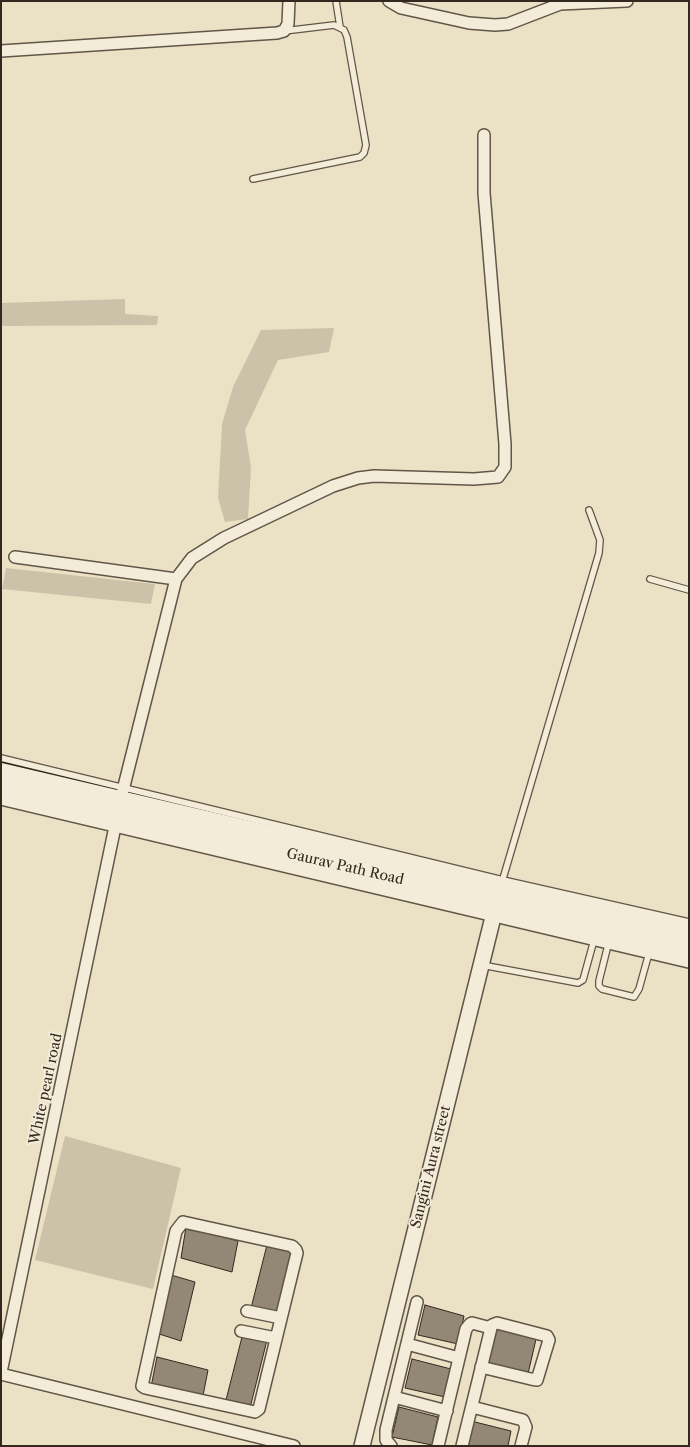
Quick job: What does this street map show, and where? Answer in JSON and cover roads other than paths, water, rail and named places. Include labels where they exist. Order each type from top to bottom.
[{"type":"main road","name":"Gaurav Path Road","points":[[1,771],[120,806],[499,896],[689,947]]},
{"type":"main road","name":"Gaurav Path Road","points":[[1,785],[120,806]]},
{"type":"main road","name":"Gaurav Path Road","points":[[499,896],[689,932]]},
{"type":"street","points":[[1,51],[277,33],[284,30],[288,24],[289,1]]},
{"type":"street","points":[[389,1],[402,8],[469,23],[495,25],[508,24],[560,4],[627,1]]},
{"type":"street","points":[[15,557],[176,579],[192,558],[224,538],[333,486],[358,478],[374,476],[474,479],[498,477],[505,467],[505,444],[484,193],[484,135]]},
{"type":"street","name":"White pearl road","points":[[1,1373],[120,806],[176,579]]},
{"type":"street","points":[[1,797],[120,806]]},
{"type":"street","points":[[499,896],[602,939],[689,960]]},
{"type":"street","name":"Sangini Aura street","points":[[362,1446],[499,896]]},
{"type":"street","points":[[186,1222],[294,1247],[297,1253],[281,1318],[257,1411],[251,1412],[145,1388],[141,1385],[176,1230],[181,1223],[186,1222]]},
{"type":"street","points":[[391,1446],[386,1440],[386,1434],[417,1302]]},
{"type":"street","points":[[247,1311],[281,1318]]},
{"type":"street","points":[[438,1446],[468,1326],[472,1323],[491,1328]]},
{"type":"street","points":[[462,1446],[481,1367],[492,1325],[497,1323],[547,1336],[549,1342],[537,1380],[481,1367]]},
{"type":"street","points":[[241,1331],[276,1338]]},
{"type":"street","points":[[407,1344],[459,1358]]},
{"type":"street","points":[[1,1373],[294,1446]]},
{"type":"street","points":[[394,1397],[447,1411]]},
{"type":"street","points":[[217,1427],[221,1405]]},
{"type":"street","points":[[472,1407],[523,1420],[526,1427],[521,1446]]},
{"type":"lane","points":[[253,179],[360,157],[364,153],[366,145],[347,37],[340,27],[336,1]]},
{"type":"lane","points":[[284,30],[334,25],[340,27]]},
{"type":"lane","points":[[499,896],[598,553],[600,540],[589,510]]},
{"type":"lane","points":[[650,580],[689,590]]},
{"type":"lane","points":[[1,758],[120,806],[499,896],[689,922]]},
{"type":"lane","points":[[602,939],[599,986],[634,997],[639,989],[650,950]]},
{"type":"lane","points":[[481,965],[578,983],[583,980],[602,939]]}]
